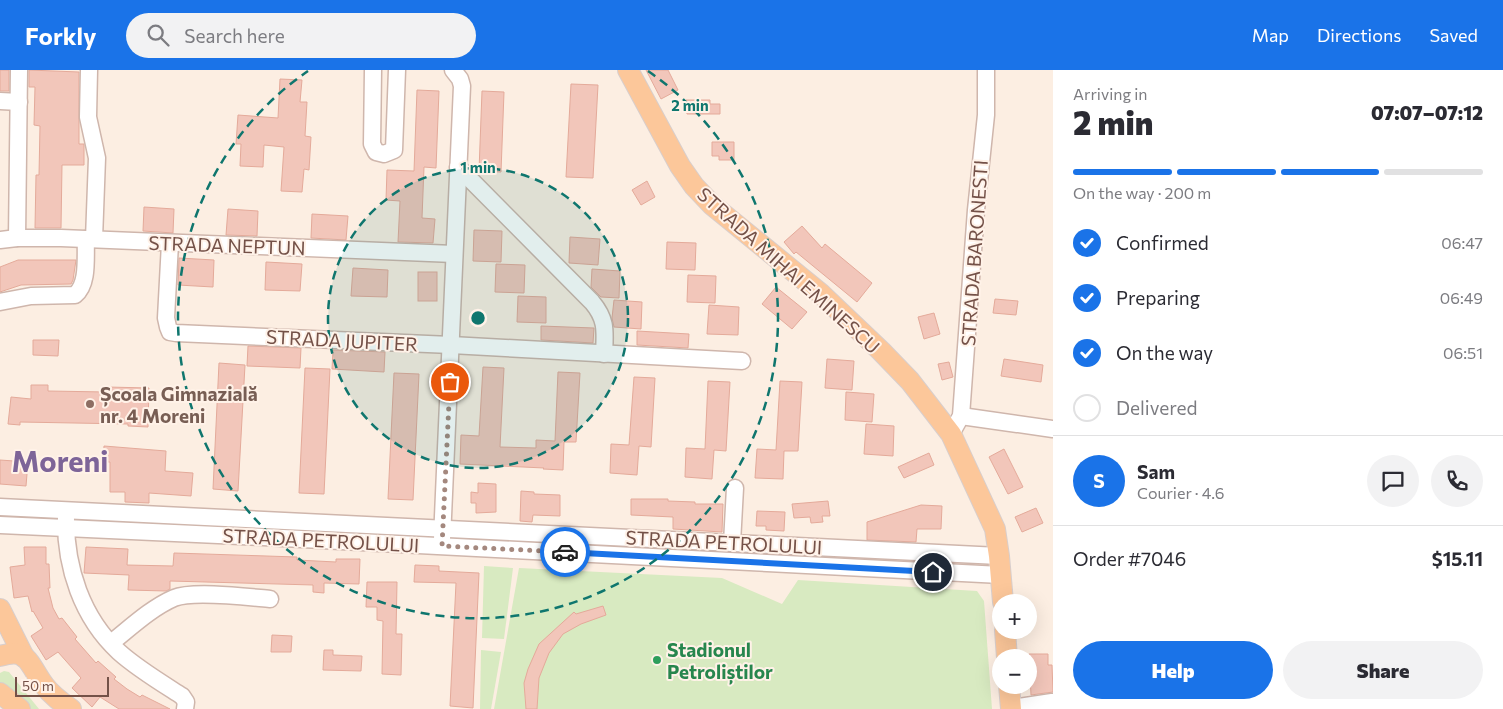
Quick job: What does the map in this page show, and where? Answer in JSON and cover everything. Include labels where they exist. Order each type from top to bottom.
[{"type":"main road","name":"STRADA MIHAI EMINESCU","points":[[628,70],[680,166],[694,186],[712,205],[820,293],[881,350],[910,380],[951,434],[992,521],[997,539],[1002,594]]},
{"type":"main road","points":[[1,634],[16,654],[24,656]]},
{"type":"main road","points":[[1,634],[24,656],[44,686],[70,709]]},
{"type":"main road","points":[[0,693],[20,709]]},
{"type":"main road","points":[[1010,694],[1011,708]]},
{"type":"street","points":[[17,238],[19,70]]},
{"type":"street","points":[[0,302],[30,296],[75,295],[80,291],[90,239],[97,158],[88,117],[89,70]]},
{"type":"street","points":[[373,70],[372,144],[376,152],[384,154],[394,150],[397,70]]},
{"type":"street","points":[[442,546],[462,86],[460,79],[453,70]]},
{"type":"street","name":"STRADA BARONESTI","points":[[951,434],[961,416],[976,210],[986,115],[986,70]]},
{"type":"street","points":[[0,101],[19,102]]},
{"type":"street","points":[[458,167],[600,312],[604,320],[605,330],[604,354]]},
{"type":"street","name":"STRADA NEPTUN","points":[[0,240],[17,238],[90,239],[454,254]]},
{"type":"street","name":"STRADA JUPITER","points":[[170,243],[166,318],[170,332],[742,361]]},
{"type":"street","points":[[961,416],[1053,428]]},
{"type":"street","points":[[732,543],[735,488]]},
{"type":"street","name":"STRADA PETROLULUI","points":[[0,507],[768,544],[1000,566]]},
{"type":"street","points":[[66,510],[66,528],[71,563],[80,595],[89,613],[111,643],[140,669],[182,696],[186,702],[185,709]]},
{"type":"street","points":[[263,520],[263,537]]},
{"type":"street","name":"STRADA PETROLULUI","points":[[0,525],[767,563],[1000,566]]},
{"type":"street","points":[[767,563],[768,544]]},
{"type":"street","points":[[111,643],[138,622],[175,598],[190,595],[270,599]]},
{"type":"street","points":[[1011,708],[1052,702]]},
{"type":"green space","points":[[484,566],[513,568],[504,639],[482,638]]},
{"type":"green space","points":[[519,568],[722,578],[782,604],[798,580],[977,591],[984,601],[992,709],[494,709]]},
{"type":"green space","points":[[481,650],[501,652],[491,709],[480,709]]},
{"type":"green space","points":[[4,671],[9,672],[39,709],[27,709],[0,690],[0,673]]},
{"type":"building","points":[[0,70],[9,70],[9,91],[0,91]]},
{"type":"building","points":[[29,70],[79,72],[79,144],[84,144],[84,165],[62,165],[61,228],[35,228],[36,175],[39,175],[40,126],[34,125],[35,87],[29,87]]},
{"type":"building","points":[[646,70],[668,70],[678,90],[661,99]]},
{"type":"building","points":[[280,79],[302,80],[300,102],[307,102],[305,136],[311,137],[309,170],[304,169],[302,192],[281,191],[284,147],[264,145],[263,167],[240,166],[241,144],[236,144],[238,115],[278,118]]},
{"type":"building","points":[[571,84],[598,85],[593,178],[566,177]]},
{"type":"building","points":[[417,90],[439,91],[436,168],[424,167],[422,218],[435,219],[433,243],[398,242],[400,201],[386,200],[387,170],[414,171]]},
{"type":"building","points":[[482,91],[504,92],[501,172],[479,171]]},
{"type":"building","points":[[686,100],[710,100],[710,104],[720,104],[720,114],[687,114]]},
{"type":"building","points":[[712,142],[734,142],[734,160],[719,160],[719,156],[712,156]]},
{"type":"building","points":[[647,181],[655,197],[641,205],[632,190]]},
{"type":"building","points":[[144,207],[174,209],[173,233],[143,231]]},
{"type":"building","points":[[228,209],[258,211],[257,236],[226,235]]},
{"type":"building","points":[[312,214],[348,216],[346,240],[311,238]]},
{"type":"building","points":[[802,226],[822,248],[825,244],[872,283],[857,302],[796,252],[794,254],[784,242]]},
{"type":"building","points":[[474,230],[502,231],[501,262],[473,261]]},
{"type":"building","points":[[570,237],[600,239],[598,265],[569,263]]},
{"type":"building","points":[[667,242],[696,243],[695,270],[666,269]]},
{"type":"building","points":[[179,258],[214,260],[213,287],[178,285]]},
{"type":"building","points":[[18,260],[76,260],[73,280],[71,284],[21,285],[0,292],[0,267]]},
{"type":"building","points":[[266,262],[302,264],[300,291],[265,290]]},
{"type":"building","points":[[496,264],[525,265],[524,293],[495,292]]},
{"type":"building","points":[[353,268],[388,270],[387,297],[351,296]]},
{"type":"building","points":[[592,269],[620,271],[619,298],[601,297],[591,287]]},
{"type":"building","points":[[418,272],[437,272],[437,301],[418,301]]},
{"type":"building","points":[[688,275],[716,276],[715,303],[687,302]]},
{"type":"building","points":[[776,287],[807,312],[792,329],[762,304]]},
{"type":"building","points":[[518,296],[546,297],[546,323],[517,322]]},
{"type":"building","points":[[995,299],[1018,301],[1016,315],[993,313]]},
{"type":"building","points":[[614,300],[642,302],[641,329],[614,327],[612,318]]},
{"type":"building","points":[[709,305],[739,307],[738,335],[707,334]]},
{"type":"building","points":[[934,313],[940,334],[924,339],[918,317]]},
{"type":"building","points":[[541,326],[594,328],[593,343],[541,340]]},
{"type":"building","points":[[637,331],[689,334],[688,348],[637,345]]},
{"type":"building","points":[[33,340],[59,340],[58,356],[33,355]]},
{"type":"building","points":[[248,346],[301,348],[300,368],[247,366]]},
{"type":"building","points":[[333,350],[385,352],[384,372],[332,369]]},
{"type":"building","points":[[827,359],[854,361],[852,390],[825,388]]},
{"type":"building","points":[[1004,359],[1043,365],[1041,382],[1001,376]]},
{"type":"building","points":[[949,362],[953,377],[942,380],[938,364]]},
{"type":"building","points":[[219,363],[245,365],[238,491],[213,489]]},
{"type":"building","points":[[483,367],[504,368],[500,447],[536,448],[536,440],[555,441],[558,372],[580,373],[576,442],[564,442],[563,470],[460,464],[461,435],[479,436]]},
{"type":"building","points":[[305,368],[330,369],[324,494],[299,493]]},
{"type":"building","points":[[394,373],[419,374],[413,500],[388,499]]},
{"type":"building","points":[[634,377],[655,378],[651,447],[639,446],[637,475],[610,473],[611,444],[629,445]]},
{"type":"building","points":[[708,381],[730,382],[726,451],[714,450],[712,479],[685,477],[686,448],[705,449]]},
{"type":"building","points":[[780,381],[802,382],[798,451],[784,451],[783,479],[755,478],[757,449],[776,450]]},
{"type":"building","name":"Școala Gimnazială nr. 4 Moreni","points":[[31,385],[48,385],[48,391],[106,392],[107,387],[149,388],[148,427],[128,426],[128,424],[20,422],[20,425],[8,424],[11,397],[31,399]]},
{"type":"building","points":[[846,392],[874,394],[872,422],[845,420]]},
{"type":"building","points":[[866,424],[894,426],[893,456],[864,454]]},
{"type":"building","points":[[104,446],[166,451],[165,471],[193,473],[191,496],[149,493],[149,503],[125,502],[125,492],[110,492],[110,462],[103,462]]},
{"type":"building","points":[[1004,449],[1023,487],[1008,494],[989,457]]},
{"type":"building","points":[[929,453],[934,465],[904,478],[898,467]]},
{"type":"building","points":[[0,460],[28,462],[26,486],[0,484]]},
{"type":"building","points":[[478,483],[496,484],[496,512],[476,513],[476,503],[471,503],[471,492],[478,493]]},
{"type":"building","points":[[521,491],[534,492],[534,494],[560,495],[560,516],[533,515],[532,522],[520,521]]},
{"type":"building","points":[[631,499],[668,499],[668,501],[695,502],[695,504],[723,504],[722,532],[673,529],[673,517],[631,515]]},
{"type":"building","points":[[828,501],[830,516],[822,516],[823,522],[811,523],[810,517],[794,518],[792,504]]},
{"type":"building","points":[[921,505],[942,506],[941,529],[917,529],[916,542],[867,540],[867,522]]},
{"type":"building","points":[[1036,508],[1043,523],[1022,532],[1015,517]]},
{"type":"building","points":[[757,511],[785,512],[784,531],[766,530],[766,526],[756,526]]},
{"type":"building","points":[[24,547],[46,547],[46,564],[49,564],[50,588],[48,588],[53,608],[59,619],[62,618],[77,637],[75,639],[96,663],[98,661],[116,677],[114,679],[127,689],[140,697],[142,695],[170,709],[119,709],[100,697],[92,707],[72,688],[81,678],[58,652],[46,660],[31,636],[43,628],[32,612],[28,596],[14,598],[10,567],[25,565]]},
{"type":"building","points":[[86,547],[128,549],[127,565],[173,566],[174,553],[297,557],[297,560],[336,562],[336,559],[360,559],[359,584],[324,583],[324,593],[313,592],[313,585],[170,581],[170,589],[166,591],[128,590],[129,575],[84,573]]},
{"type":"building","points":[[415,565],[439,566],[439,571],[479,573],[473,708],[450,706],[456,583],[414,582]]},
{"type":"building","points":[[367,582],[397,582],[396,634],[402,634],[401,675],[382,674],[383,621],[377,620],[377,607],[366,607]]},
{"type":"building","points":[[603,606],[606,615],[581,624],[563,634],[549,653],[539,678],[537,709],[526,709],[524,683],[539,644],[574,612],[576,614]]},
{"type":"building","points":[[272,635],[292,636],[291,652],[271,652]]},
{"type":"building","points":[[324,650],[333,650],[333,655],[362,656],[361,671],[323,670]]},
{"type":"building","points":[[1037,654],[1048,654],[1048,665],[1052,665],[1053,692],[1031,695],[1037,694]]},
{"type":"way so far","points":[[450,382],[442,546],[565,552]]},
{"type":"place","name":"Școala Gimnazială nr. 4 Moreni","points":[[90,404]]},
{"type":"place","name":"Stadionul Petroliștilor","points":[[657,660]]},
{"type":"district","name":"Moreni","points":[[60,460]]},
{"type":"route","points":[[565,552],[933,572]]}]
